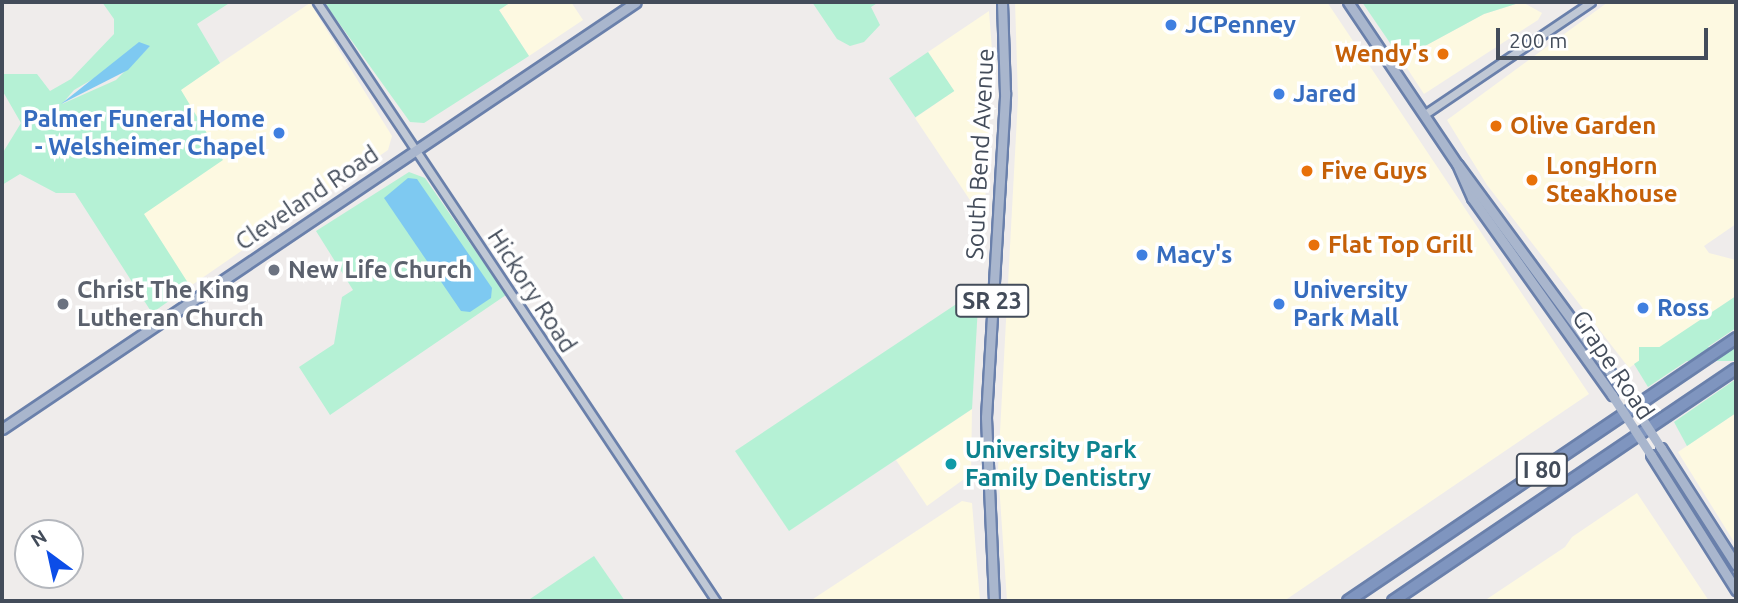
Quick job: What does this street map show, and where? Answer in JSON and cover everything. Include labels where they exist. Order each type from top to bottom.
[{"type":"highway","name":"I 80","points":[[1348,601],[1736,338]]},
{"type":"highway","name":"I 80","points":[[1393,601],[1736,369]]},
{"type":"main road","name":"Cleveland Road","points":[[2,429],[415,148],[636,2]]},
{"type":"main road","name":"South Bend Avenue","points":[[994,601],[986,417],[1005,93],[1002,2]]},
{"type":"main road","name":"Grape Road","points":[[1348,2],[1457,164],[1472,198],[1612,395],[1736,590]]},
{"type":"main road","name":"Grape Road","points":[[1457,164],[1475,182],[1622,388],[1736,565]]},
{"type":"street","name":"Hickory Road","points":[[317,2],[716,601]]},
{"type":"street","points":[[1425,114],[1591,2]]},
{"type":"shaded area","points":[[511,2],[571,2],[583,20],[529,56],[499,10]]},
{"type":"shaded area","name":"University Park Mall","points":[[1015,2],[1327,2],[1589,394],[1284,601],[1007,601],[998,469],[1018,98]]},
{"type":"shaded area","points":[[1522,2],[1542,13],[1538,20],[1424,94],[1401,59],[1484,14]]},
{"type":"shaded area","points":[[1608,2],[1736,2],[1736,224],[1704,246],[1709,253],[1736,260],[1736,296],[1629,368],[1487,185],[1447,120]]},
{"type":"shaded area","points":[[310,3],[392,136],[388,150],[173,298],[126,227],[180,90]]},
{"type":"shaded area","points":[[989,11],[993,63],[984,221],[915,118],[954,91],[928,52]]},
{"type":"shaded area","points":[[972,409],[971,474],[927,506],[896,460]]},
{"type":"shaded area","points":[[1736,413],[1736,545],[1678,452]]},
{"type":"shaded area","points":[[1637,493],[1709,601],[1484,601],[1565,547],[1572,537]]},
{"type":"shaded area","points":[[962,501],[972,503],[980,601],[810,601]]},
{"type":"green space","points":[[102,2],[231,2],[197,24],[220,63],[181,90],[223,160],[144,214],[190,286],[152,313],[75,193],[56,193],[20,174],[2,185],[2,154],[21,123],[2,90],[2,74],[37,74],[50,91],[71,79],[114,34],[114,19]],"holes":[[[150,46],[116,80],[62,104],[74,90]]]},
{"type":"green space","points":[[331,2],[511,2],[499,10],[529,56],[424,123],[410,122],[326,5]]},
{"type":"green space","points":[[812,2],[879,2],[871,7],[880,25],[864,42],[850,46],[837,39]]},
{"type":"green space","points":[[1362,2],[1522,2],[1484,14],[1401,59]]},
{"type":"green space","points":[[928,52],[954,91],[915,117],[889,78]]},
{"type":"green space","points":[[409,172],[425,178],[506,295],[330,415],[299,367],[334,344],[342,297],[353,290],[316,231]]},
{"type":"green space","points":[[979,289],[972,409],[789,531],[735,451]]},
{"type":"green space","points":[[1736,296],[1736,328],[1648,387],[1634,364]]},
{"type":"green space","points":[[1639,347],[1736,347],[1736,361],[1639,361]]},
{"type":"green space","points":[[1736,379],[1736,413],[1687,446],[1674,422]]},
{"type":"green space","points":[[594,556],[625,601],[527,601]]},
{"type":"water","points":[[139,42],[150,46],[128,70],[61,104]]},
{"type":"water","points":[[408,178],[417,179],[492,288],[491,298],[470,312],[461,311],[384,198]]},
{"type":"place","name":"JCPenney","points":[[1171,25]]},
{"type":"place","name":"Wendy's","points":[[1443,54]]},
{"type":"place","name":"Jared","points":[[1279,94]]},
{"type":"place","name":"Olive Garden","points":[[1496,126]]},
{"type":"place","name":"Palmer Funeral Home - Welsheimer Chapel","points":[[279,133]]},
{"type":"place","name":"Five Guys","points":[[1307,171]]},
{"type":"place","name":"LongHorn Steakhouse","points":[[1532,180]]},
{"type":"place","name":"Flat Top Grill","points":[[1314,245]]},
{"type":"place","name":"Macy's","points":[[1142,255]]},
{"type":"place","name":"New Life Church","points":[[274,270]]},
{"type":"place","name":"Christ The King Lutheran Church","points":[[63,304]]},
{"type":"place","name":"University Park Mall","points":[[1279,304]]},
{"type":"place","name":"Ross","points":[[1643,308]]},
{"type":"place","name":"University Park Family Dentistry","points":[[951,464]]}]
